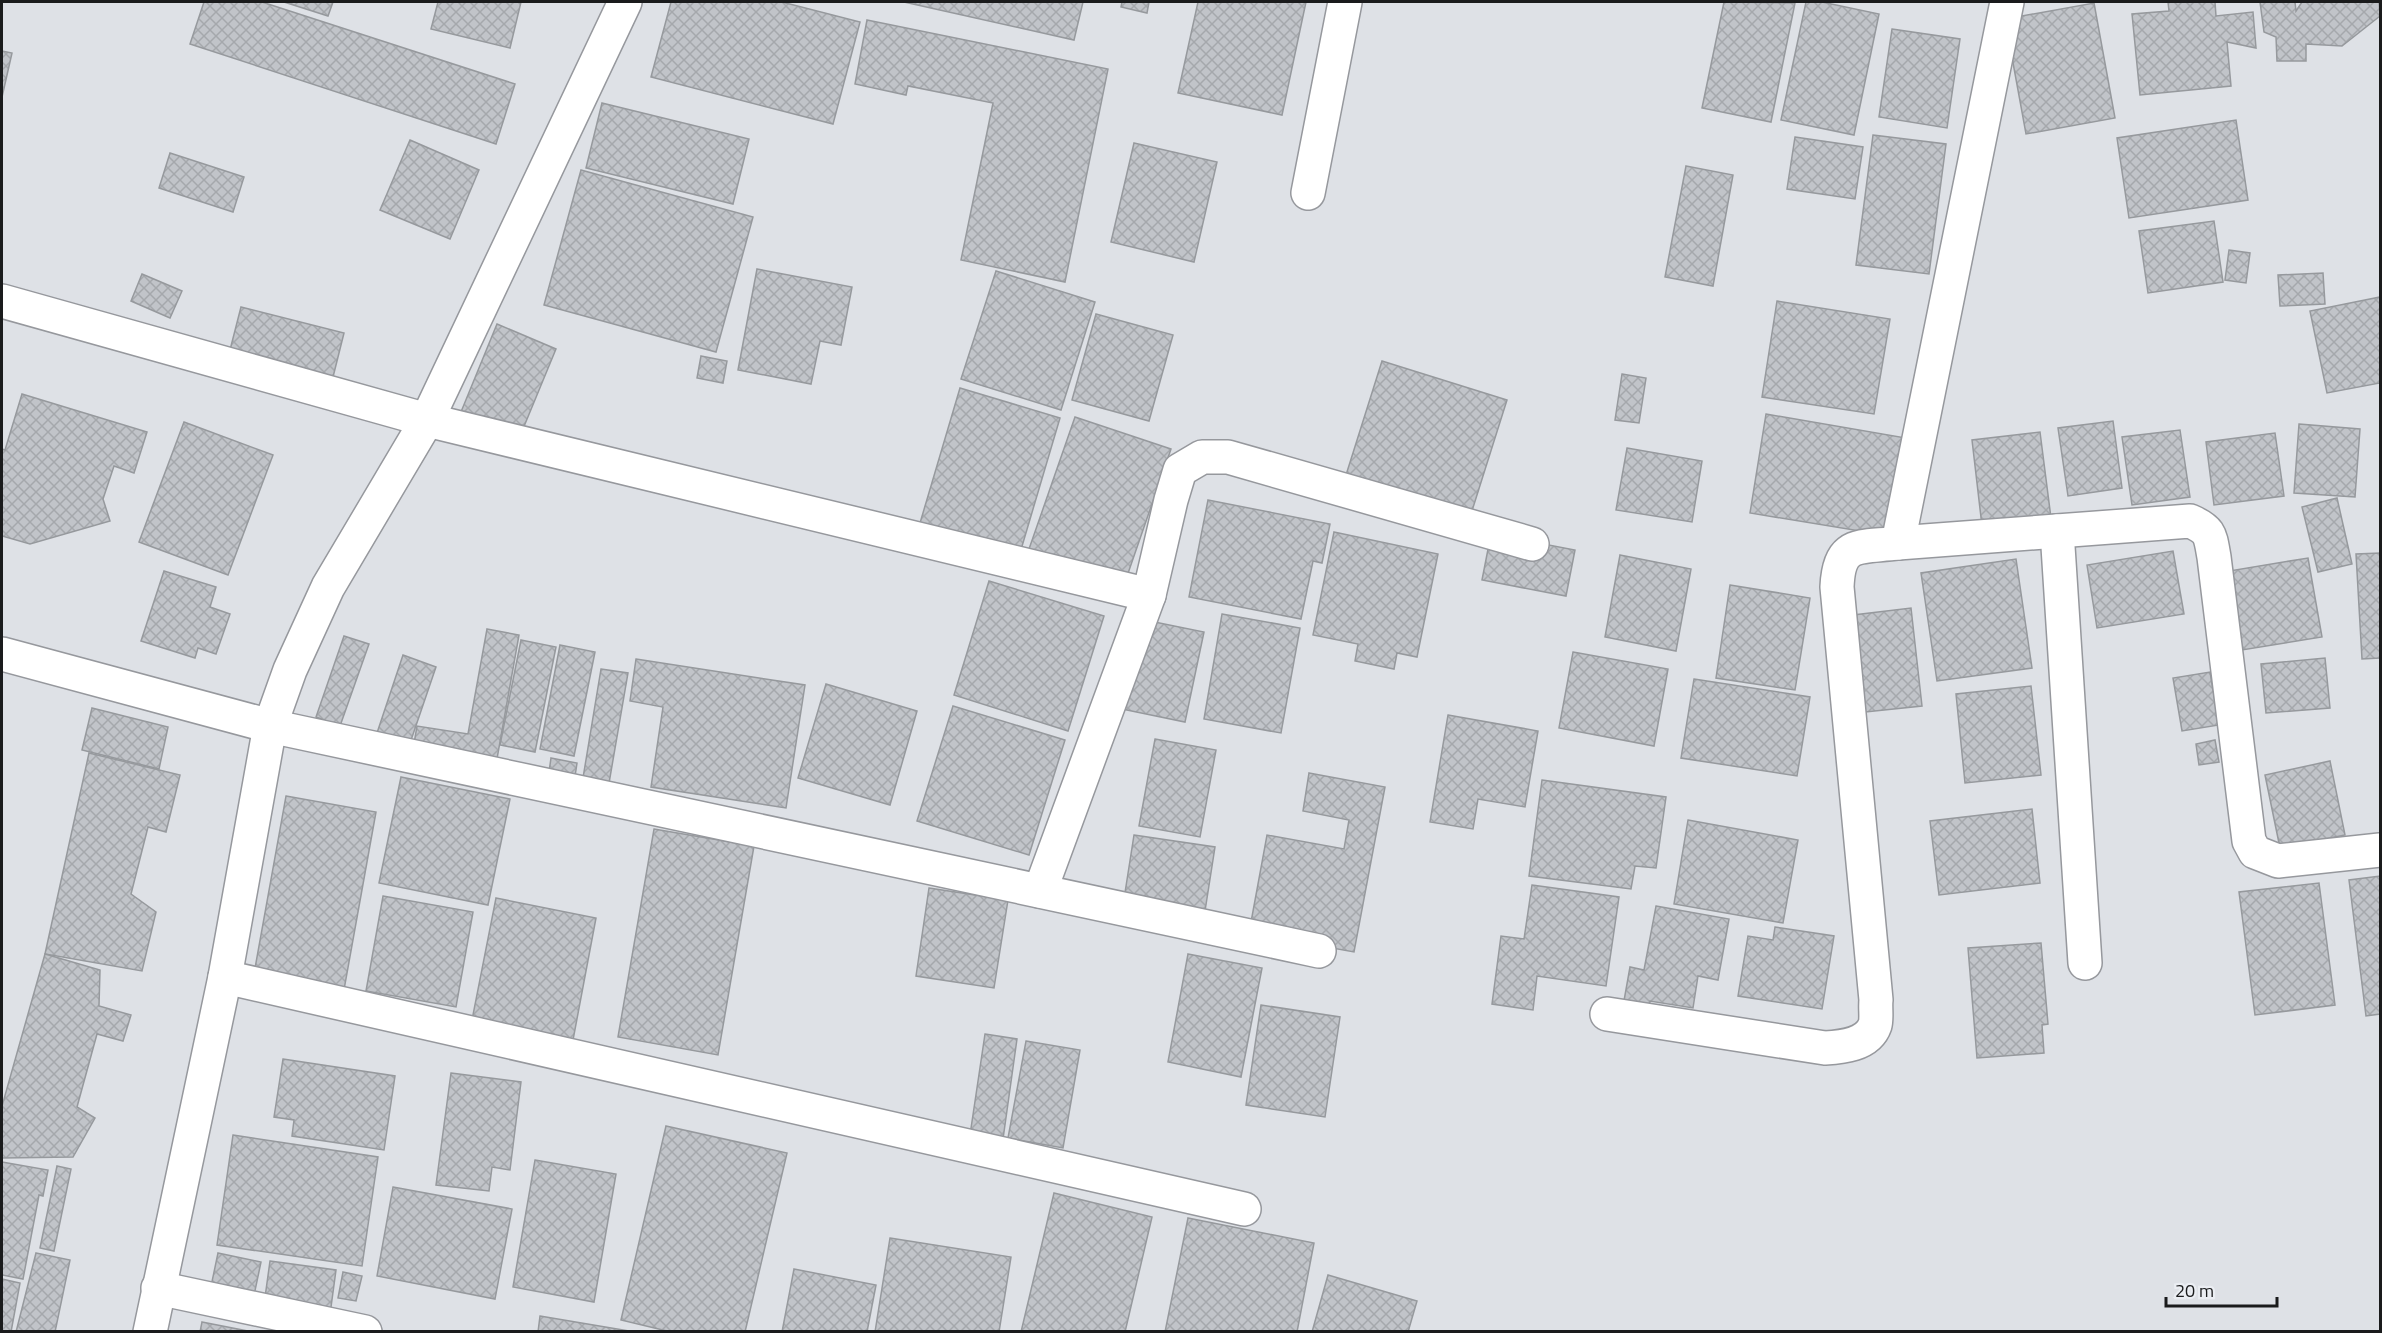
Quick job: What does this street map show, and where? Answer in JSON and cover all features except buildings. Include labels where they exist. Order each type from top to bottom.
[{"type":"street","points":[[150,1332],[225,977],[270,726],[290,670],[328,587],[427,420],[625,2]]},
{"type":"street","points":[[1308,193],[1345,2]]},
{"type":"street","points":[[1898,543],[2007,2]]},
{"type":"street","points":[[2,301],[427,420],[1149,595]]},
{"type":"street","points":[[1040,891],[1149,595],[1180,470],[1202,457],[1228,457],[1532,544]]},
{"type":"street","points":[[1607,1014],[1825,1048],[1845,1047],[1862,1040],[1875,1026],[1876,1000],[1838,578],[1838,569],[1844,555],[1855,549],[1898,543],[2190,521],[2204,527],[2210,538],[2214,557],[2249,841],[2255,852],[2278,861],[2380,850]]},
{"type":"street","points":[[2057,531],[2085,963]]},
{"type":"street","points":[[2,654],[270,726],[1319,951]]},
{"type":"street","points":[[225,977],[1244,1209]]},
{"type":"street","points":[[158,1288],[365,1332]]}]
